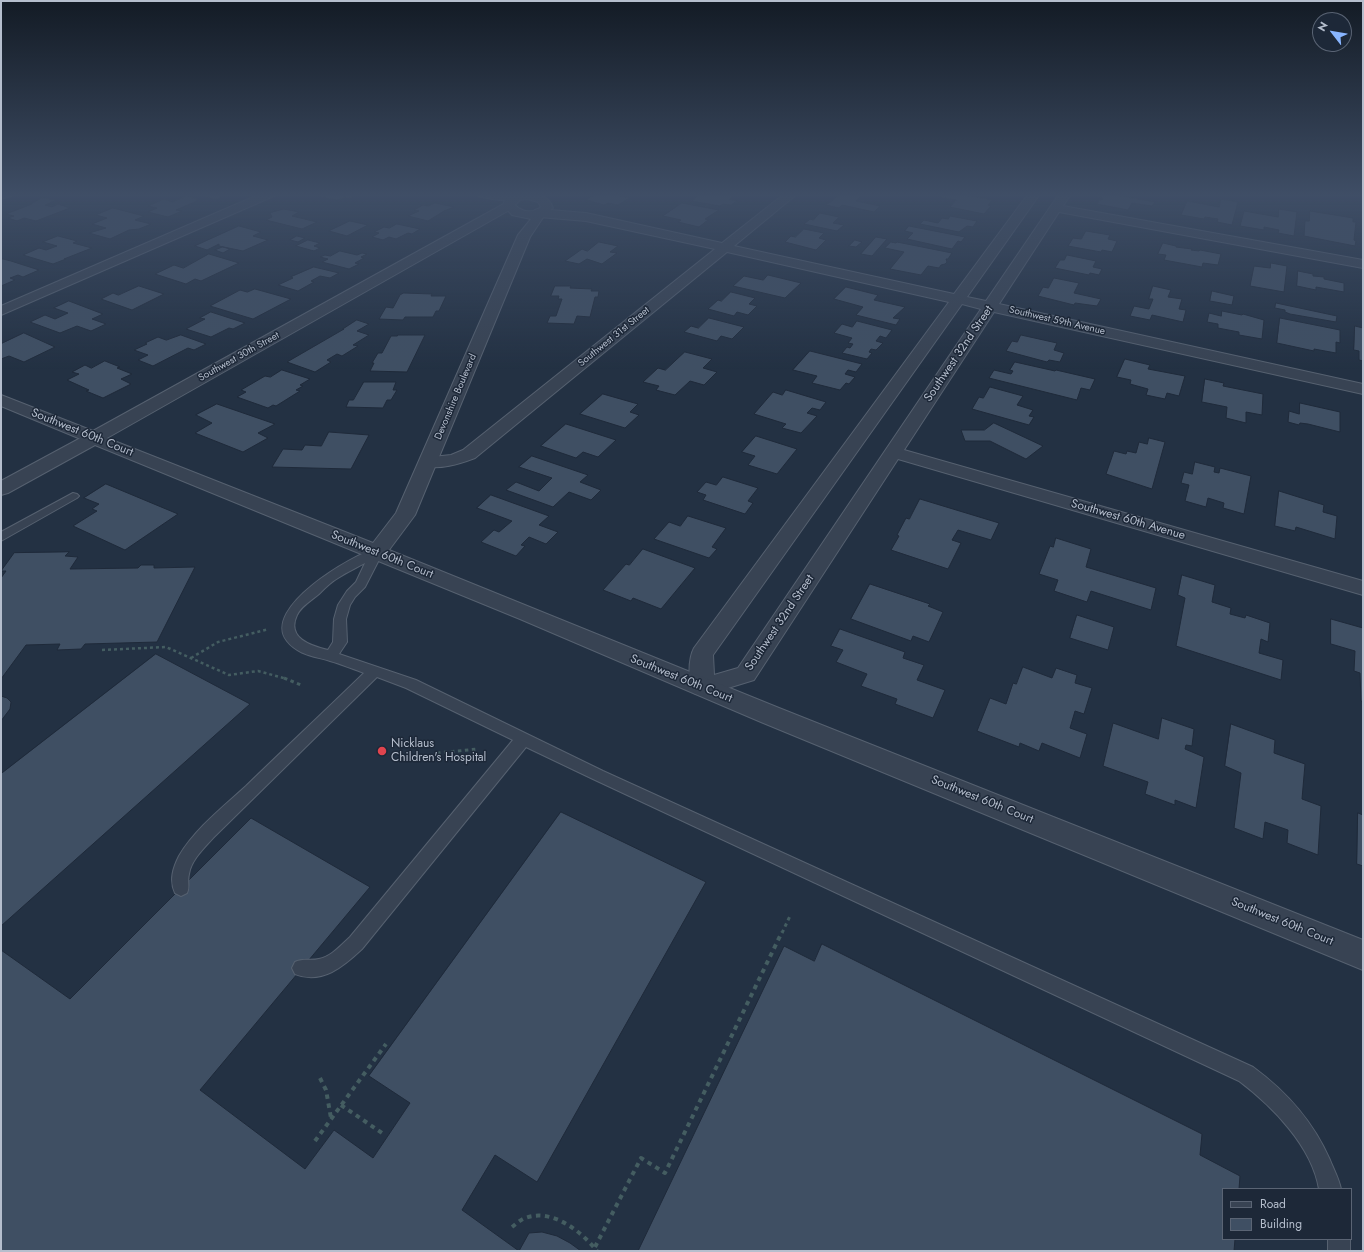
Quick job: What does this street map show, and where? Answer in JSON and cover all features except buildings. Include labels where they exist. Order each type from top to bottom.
[{"type":"street","points":[[1,311],[136,252]]},
{"type":"street","name":"Southwest 30th Street","points":[[1,489],[425,252]]},
{"type":"street","name":"Devonshire Boulevard","points":[[377,552],[405,516],[517,252]]},
{"type":"street","name":"Southwest 31st Street","points":[[429,462],[454,460],[469,454],[719,252]]},
{"type":"street","name":"Southwest 59th Avenue","points":[[744,252],[1363,389]]},
{"type":"street","points":[[702,688],[702,654],[992,252]]},
{"type":"street","name":"Southwest 32nd Street","points":[[702,688],[746,674],[1027,252]]},
{"type":"street","points":[[1300,252],[1363,264]]},
{"type":"street","name":"Southwest 60th Court","points":[[1,400],[528,614],[702,688],[1363,954]]},
{"type":"street","name":"Southwest 60th Avenue","points":[[893,452],[1363,588]]},
{"type":"lane","points":[[1,537],[73,496]]},
{"type":"lane","points":[[377,552],[333,575],[312,591],[300,603],[291,614],[288,626],[291,637],[299,645],[309,651],[331,656],[411,684],[598,775],[1246,1074],[1267,1089],[1289,1111],[1314,1146],[1330,1188]]},
{"type":"lane","points":[[331,656],[340,642],[340,619],[344,605],[350,594],[361,584],[377,552]]},
{"type":"lane","points":[[181,888],[180,876],[186,860],[201,841],[220,820],[374,672]]},
{"type":"lane","points":[[301,968],[316,970],[334,963],[356,943],[524,738]]},
{"type":"lane","points":[[1339,1240],[1339,1251]]},
{"type":"path","points":[[191,658],[218,642],[269,629]]},
{"type":"path","points":[[102,650],[166,647],[229,674],[258,670],[276,675],[301,686]]},
{"type":"path","points":[[437,753],[478,748]]},
{"type":"path","points":[[512,1227],[525,1218],[545,1216],[570,1226],[581,1233],[596,1249],[641,1158],[665,1173],[790,916]]},
{"type":"path","points":[[315,1141],[386,1044]]},
{"type":"path","points":[[320,1078],[327,1095],[331,1118]]},
{"type":"path","points":[[341,1105],[384,1135]]},
{"type":"place","name":"Nicklaus Children's Hospital","points":[[382,751]]}]
